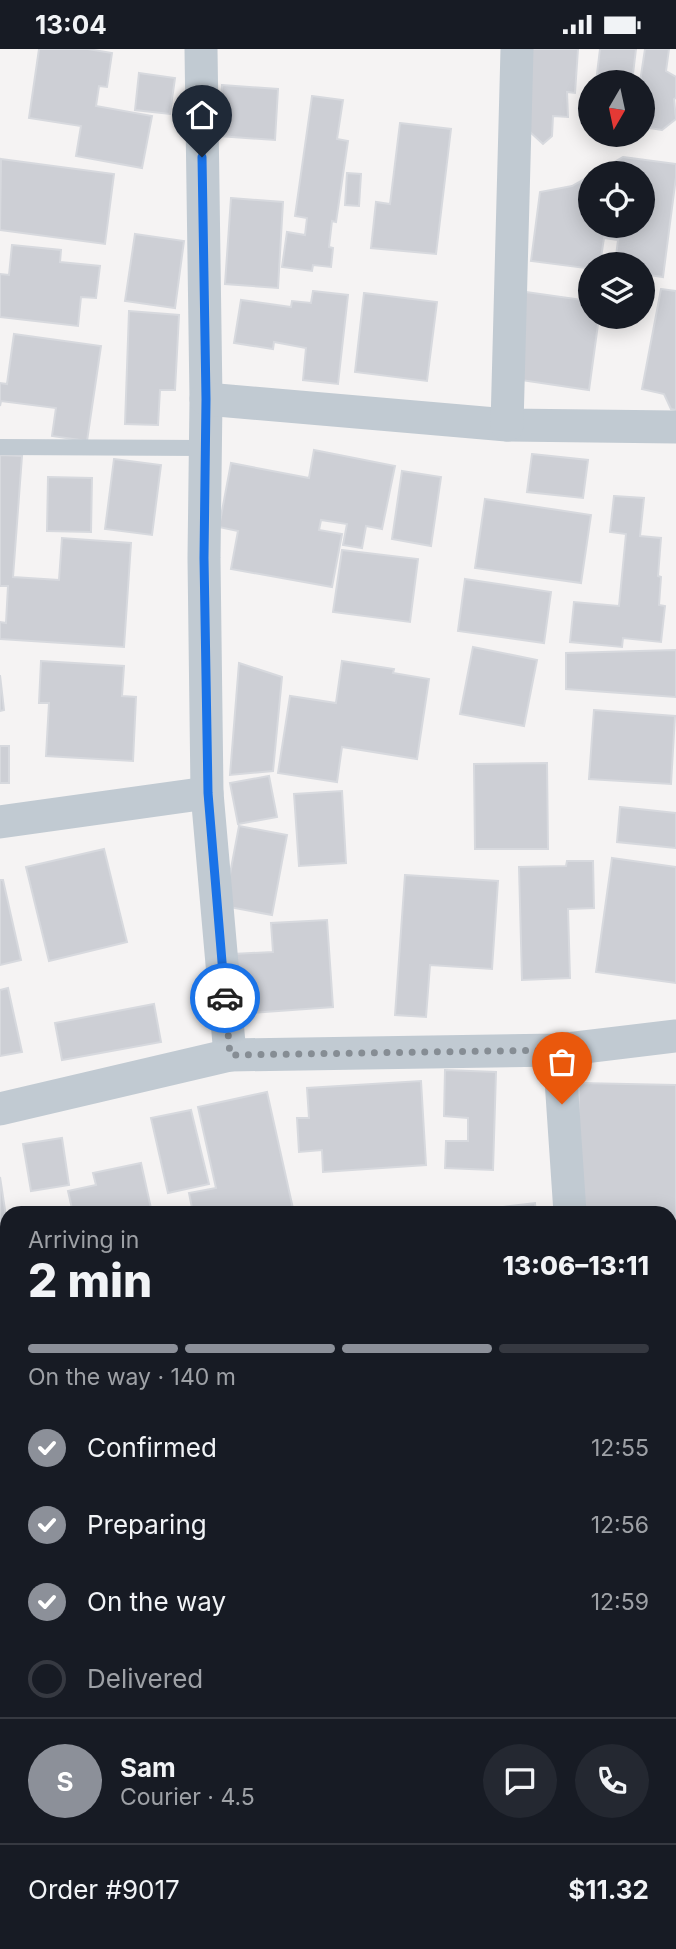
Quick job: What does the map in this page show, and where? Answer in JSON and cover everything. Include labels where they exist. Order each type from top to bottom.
[{"type":"street","points":[[201,49],[208,793],[230,1055]]},
{"type":"street","points":[[507,425],[517,49]]},
{"type":"street","points":[[206,399],[507,425],[676,427]]},
{"type":"street","points":[[0,822],[208,793]]},
{"type":"street","points":[[0,1109],[230,1055],[559,1050],[676,1036]]},
{"type":"street","points":[[559,1050],[570,1206]]},
{"type":"lane","points":[[0,447],[204,448]]},
{"type":"building","points":[[39,49],[88,49],[112,53],[107,87],[99,86],[96,106],[152,116],[142,168],[76,156],[81,126],[29,118]]},
{"type":"building","points":[[528,49],[578,49],[575,93],[567,92],[568,117],[553,116],[552,136],[543,144],[529,131]]},
{"type":"building","points":[[600,49],[636,49],[633,70],[597,70]]},
{"type":"building","points":[[645,49],[669,49],[666,71],[676,77],[676,119],[662,130],[655,129],[655,70],[642,70]]},
{"type":"building","points":[[139,73],[175,78],[170,114],[135,110]]},
{"type":"building","points":[[222,85],[278,89],[275,140],[219,136]]},
{"type":"building","points":[[312,96],[343,100],[337,139],[348,141],[336,222],[332,221],[329,247],[333,248],[331,267],[313,265],[312,271],[282,267],[287,232],[305,235],[307,218],[295,216]]},
{"type":"building","points":[[400,123],[451,129],[436,254],[371,248],[376,202],[390,204]]},
{"type":"building","points":[[623,157],[653,161],[616,161]]},
{"type":"building","points":[[1,159],[114,174],[105,244],[0,230]]},
{"type":"building","points":[[655,161],[676,164],[663,277],[655,276],[655,252],[616,252],[618,240],[604,238],[655,238]]},
{"type":"building","points":[[347,173],[361,174],[359,206],[345,205]]},
{"type":"building","points":[[578,183],[578,238],[604,238],[602,252],[578,252],[578,267],[531,261],[540,192]]},
{"type":"building","points":[[231,198],[283,202],[278,288],[225,284]]},
{"type":"building","points":[[135,234],[184,241],[175,308],[125,301]]},
{"type":"building","points":[[12,245],[61,250],[60,262],[100,266],[96,298],[81,297],[78,326],[0,317],[0,274],[9,275]]},
{"type":"building","points":[[661,289],[676,291],[676,410],[671,409],[664,394],[642,389]]},
{"type":"building","points":[[313,291],[348,295],[338,384],[303,380],[306,348],[274,342],[273,349],[234,343],[241,300],[291,307],[292,301],[311,303]]},
{"type":"building","points":[[526,292],[578,299],[578,329],[597,329],[589,390],[514,379]]},
{"type":"building","points":[[364,293],[437,302],[427,381],[355,372]]},
{"type":"building","points":[[129,311],[179,315],[175,390],[160,390],[158,425],[125,424]]},
{"type":"building","points":[[14,334],[101,346],[87,441],[52,436],[56,408],[1,401],[0,406],[0,383],[7,384]]},
{"type":"building","points":[[314,450],[395,466],[382,529],[366,526],[362,548],[343,545],[347,524],[321,520],[319,530],[342,534],[332,587],[231,569],[238,531],[219,527],[231,463],[309,478]]},
{"type":"building","points":[[532,454],[588,460],[583,498],[527,492]]},
{"type":"building","points":[[0,455],[22,456],[13,577],[59,580],[62,538],[131,543],[124,647],[0,639],[0,622],[6,623],[8,586],[0,586]]},
{"type":"building","points":[[114,459],[161,465],[152,535],[105,529]]},
{"type":"building","points":[[402,471],[441,477],[431,546],[392,539]]},
{"type":"building","points":[[48,477],[92,478],[91,532],[47,531]]},
{"type":"building","points":[[614,496],[644,498],[640,536],[661,538],[659,605],[665,606],[661,642],[623,638],[622,647],[570,642],[574,602],[619,606],[626,534],[610,532]]},
{"type":"building","points":[[485,499],[591,515],[581,583],[475,568]]},
{"type":"building","points":[[342,550],[418,559],[410,622],[333,612]]},
{"type":"building","points":[[465,579],[551,592],[544,643],[458,631]]},
{"type":"building","points":[[473,647],[537,660],[524,726],[460,714]]},
{"type":"building","points":[[676,650],[676,697],[566,689],[566,653]]},
{"type":"building","points":[[41,661],[124,666],[122,696],[136,697],[133,761],[46,756],[49,703],[39,703]]},
{"type":"building","points":[[342,661],[394,669],[393,673],[429,679],[417,759],[342,747],[337,782],[278,773],[290,696],[336,703]]},
{"type":"building","points":[[239,663],[282,677],[273,771],[230,775]]},
{"type":"building","points":[[0,675],[4,710],[0,711]]},
{"type":"building","points":[[594,710],[675,716],[671,784],[589,779]]},
{"type":"building","points":[[0,746],[9,746],[9,783],[0,783]]},
{"type":"building","points":[[547,763],[548,849],[475,849],[474,764]]},
{"type":"building","points":[[269,776],[277,817],[238,824],[230,783]]},
{"type":"building","points":[[342,791],[346,863],[299,866],[294,794]]},
{"type":"building","points":[[620,807],[676,813],[676,848],[617,842]]},
{"type":"building","points":[[239,826],[287,835],[272,915],[224,906]]},
{"type":"building","points":[[104,849],[127,942],[49,961],[26,867]]},
{"type":"building","points":[[612,858],[676,867],[676,983],[596,972]]},
{"type":"building","points":[[567,861],[593,861],[594,908],[568,909],[570,978],[522,980],[519,867],[566,866]]},
{"type":"building","points":[[405,875],[498,881],[492,969],[430,965],[426,1017],[395,1015]]},
{"type":"building","points":[[0,880],[3,880],[21,960],[0,965]]},
{"type":"building","points":[[327,920],[333,1007],[237,1014],[233,954],[273,952],[271,923]]},
{"type":"building","points":[[8,988],[22,1052],[0,1056],[0,990]]},
{"type":"building","points":[[154,1004],[161,1042],[62,1060],[55,1023]]},
{"type":"building","points":[[445,1070],[496,1072],[493,1170],[445,1168],[446,1141],[468,1141],[468,1118],[444,1116]]},
{"type":"building","points":[[421,1081],[426,1165],[323,1172],[322,1150],[299,1152],[297,1118],[309,1118],[307,1088]]},
{"type":"building","points":[[579,1083],[676,1085],[676,1206],[577,1206]]},
{"type":"building","points":[[267,1092],[292,1206],[192,1206],[189,1193],[216,1188],[198,1107]]},
{"type":"building","points":[[191,1110],[209,1184],[168,1193],[151,1118]]},
{"type":"building","points":[[62,1138],[69,1185],[31,1191],[23,1144]]},
{"type":"building","points":[[141,1163],[150,1206],[71,1206],[68,1191],[96,1185],[93,1173]]},
{"type":"building","points":[[0,1177],[4,1206],[0,1206]]},
{"type":"building","points":[[535,1203],[535,1206],[511,1206]]},
{"type":"way so far","points":[[225,998],[230,1055],[559,1050],[562,1104]]},
{"type":"route","points":[[202,157],[208,793],[225,998]]}]
